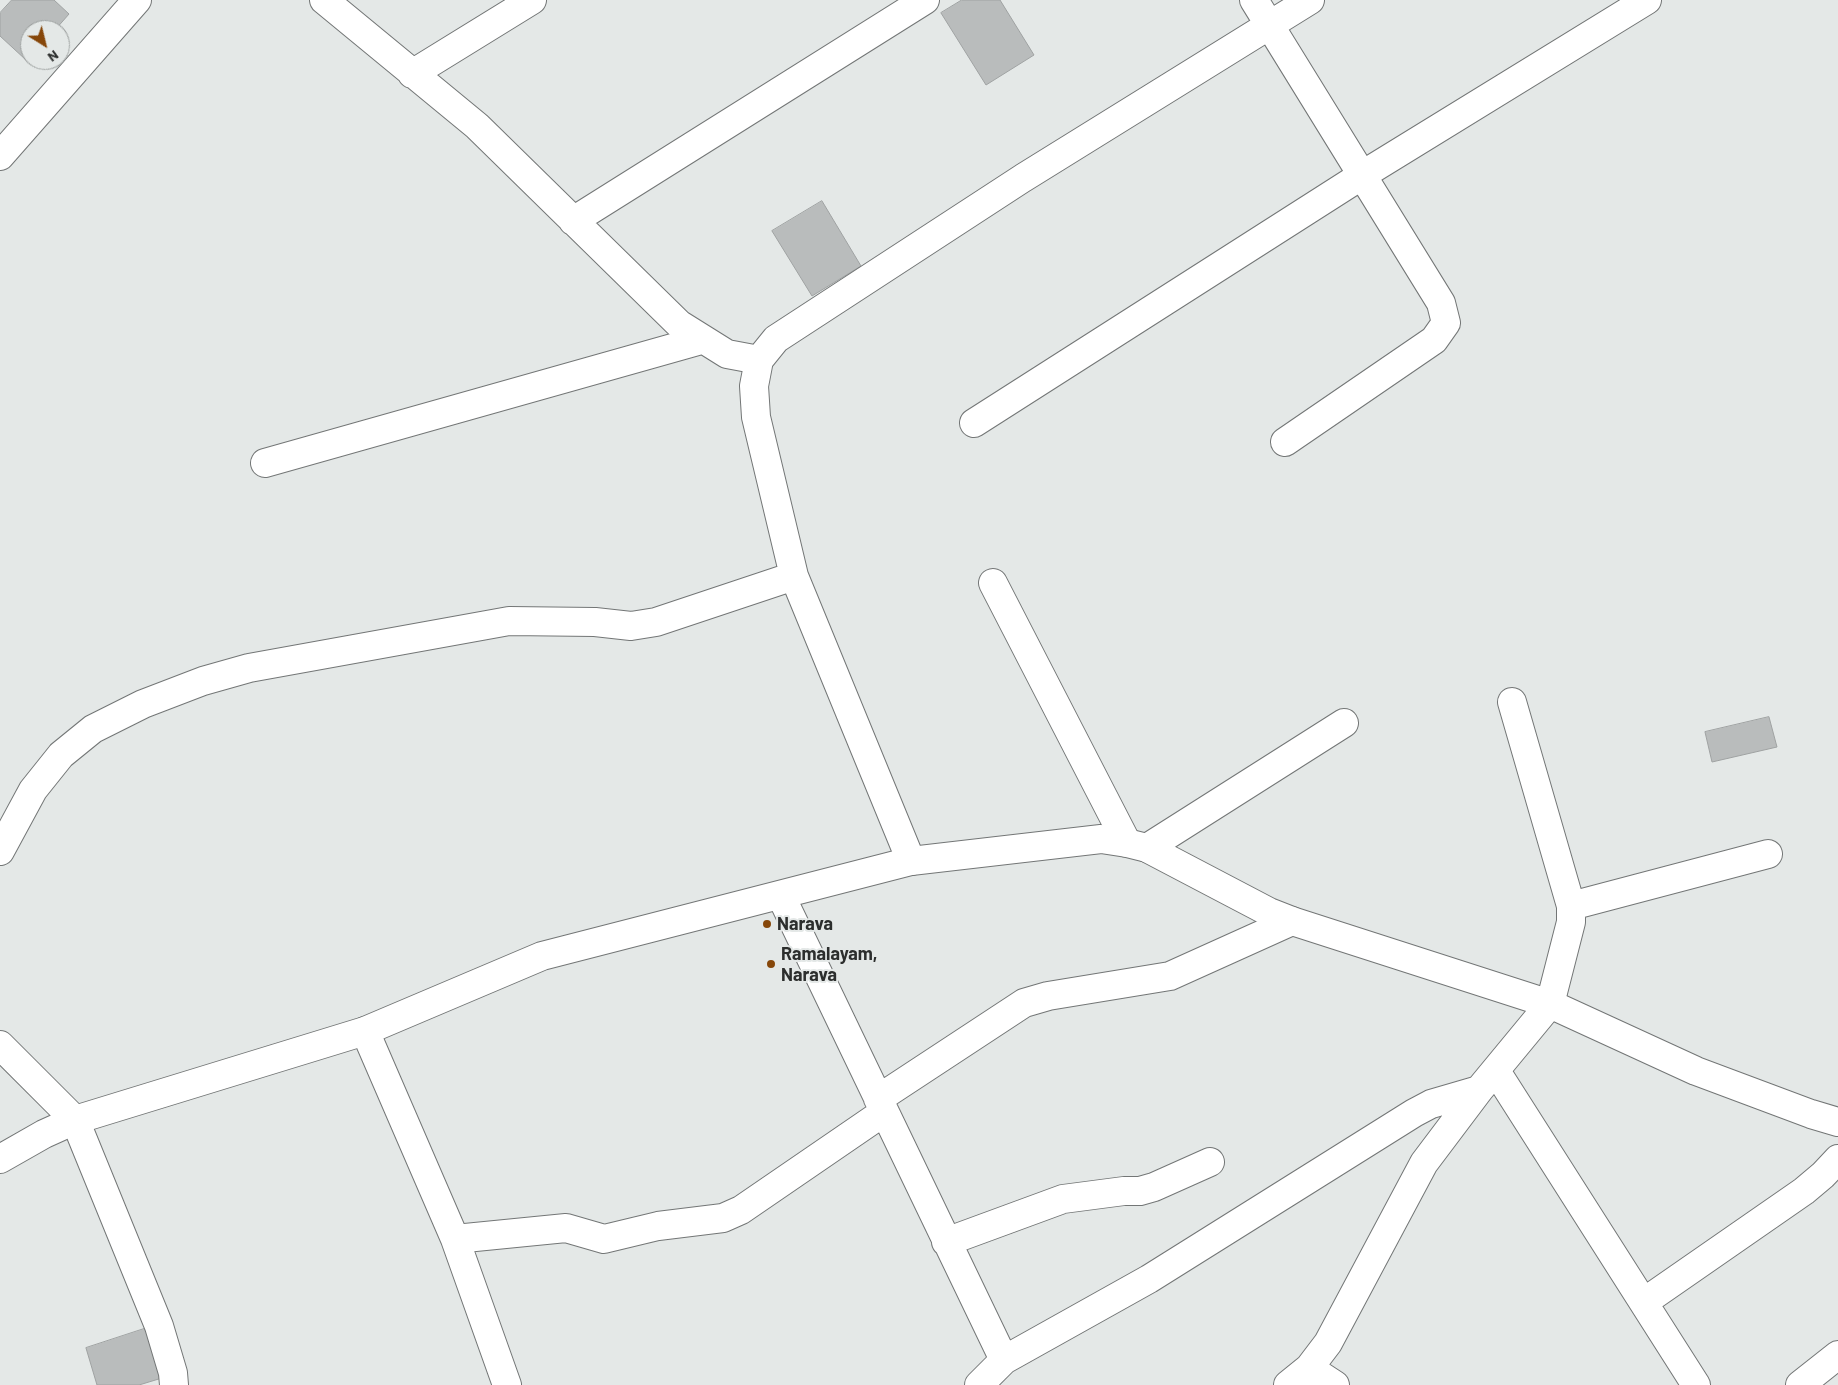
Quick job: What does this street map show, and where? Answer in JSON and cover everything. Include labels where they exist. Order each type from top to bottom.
[{"type":"street","points":[[0,156],[138,0]]},
{"type":"street","points":[[324,0],[476,126],[679,324],[701,340],[727,354],[759,360]]},
{"type":"street","points":[[412,74],[532,0]]},
{"type":"street","points":[[573,221],[925,0]]},
{"type":"street","points":[[1254,0],[1364,174],[1441,303],[1446,324],[1434,340],[1285,442]]},
{"type":"street","points":[[911,861],[794,576],[756,417],[754,386],[759,360],[776,339],[1023,178],[1310,0]]},
{"type":"street","points":[[974,423],[1364,174],[1647,0]]},
{"type":"street","points":[[265,463],[701,340]]},
{"type":"street","points":[[0,851],[33,790],[61,755],[93,729],[143,704],[203,681],[249,668],[509,621],[595,622],[631,626],[656,622],[794,576]]},
{"type":"street","points":[[993,583],[1137,845]]},
{"type":"street","points":[[1288,1385],[1309,1368],[1328,1343],[1424,1163],[1550,1004],[1571,922],[1571,906],[1512,702]]},
{"type":"street","points":[[1137,845],[1344,724]]},
{"type":"street","points":[[0,1159],[44,1134],[75,1120],[365,1031],[542,956],[911,861],[1101,839],[1137,845],[1269,912],[1292,921],[1550,1004],[1696,1071],[1811,1114],[1838,1122]]},
{"type":"street","points":[[1571,906],[1768,854]]},
{"type":"street","points":[[781,896],[1004,1360]]},
{"type":"street","points":[[455,1239],[566,1228],[604,1239],[658,1226],[723,1218],[741,1210],[1024,1003],[1048,996],[1170,976],[1292,921]]},
{"type":"street","points":[[365,1031],[455,1239],[507,1385]]},
{"type":"street","points":[[0,1045],[75,1120],[159,1326],[173,1373],[174,1385]]},
{"type":"street","points":[[1488,1080],[1644,1302],[1696,1385]]},
{"type":"street","points":[[979,1385],[1004,1360],[1149,1279],[1414,1113],[1488,1080]]},
{"type":"street","points":[[1644,1302],[1804,1191],[1838,1158]]},
{"type":"street","points":[[946,1242],[1063,1199],[1124,1191],[1140,1191],[1154,1187],[1210,1162]]},
{"type":"street","points":[[1800,1385],[1838,1355]]},
{"type":"street","points":[[1309,1368],[1335,1385]]},
{"type":"building","points":[[12,0],[54,0],[69,14],[64,20],[20,20],[20,54],[0,36],[0,13]]},
{"type":"building","points":[[962,0],[1000,0],[1034,55],[986,85],[941,13]]},
{"type":"building","points":[[822,201],[861,266],[812,296],[772,231]]},
{"type":"building","points":[[1769,717],[1777,747],[1712,762],[1705,732]]},
{"type":"building","points":[[147,1328],[162,1378],[139,1385],[97,1385],[86,1348]]},
{"type":"place","name":"Narava","points":[[767,924]]},
{"type":"place","name":"Ramalayam, Narava","points":[[771,964]]}]
